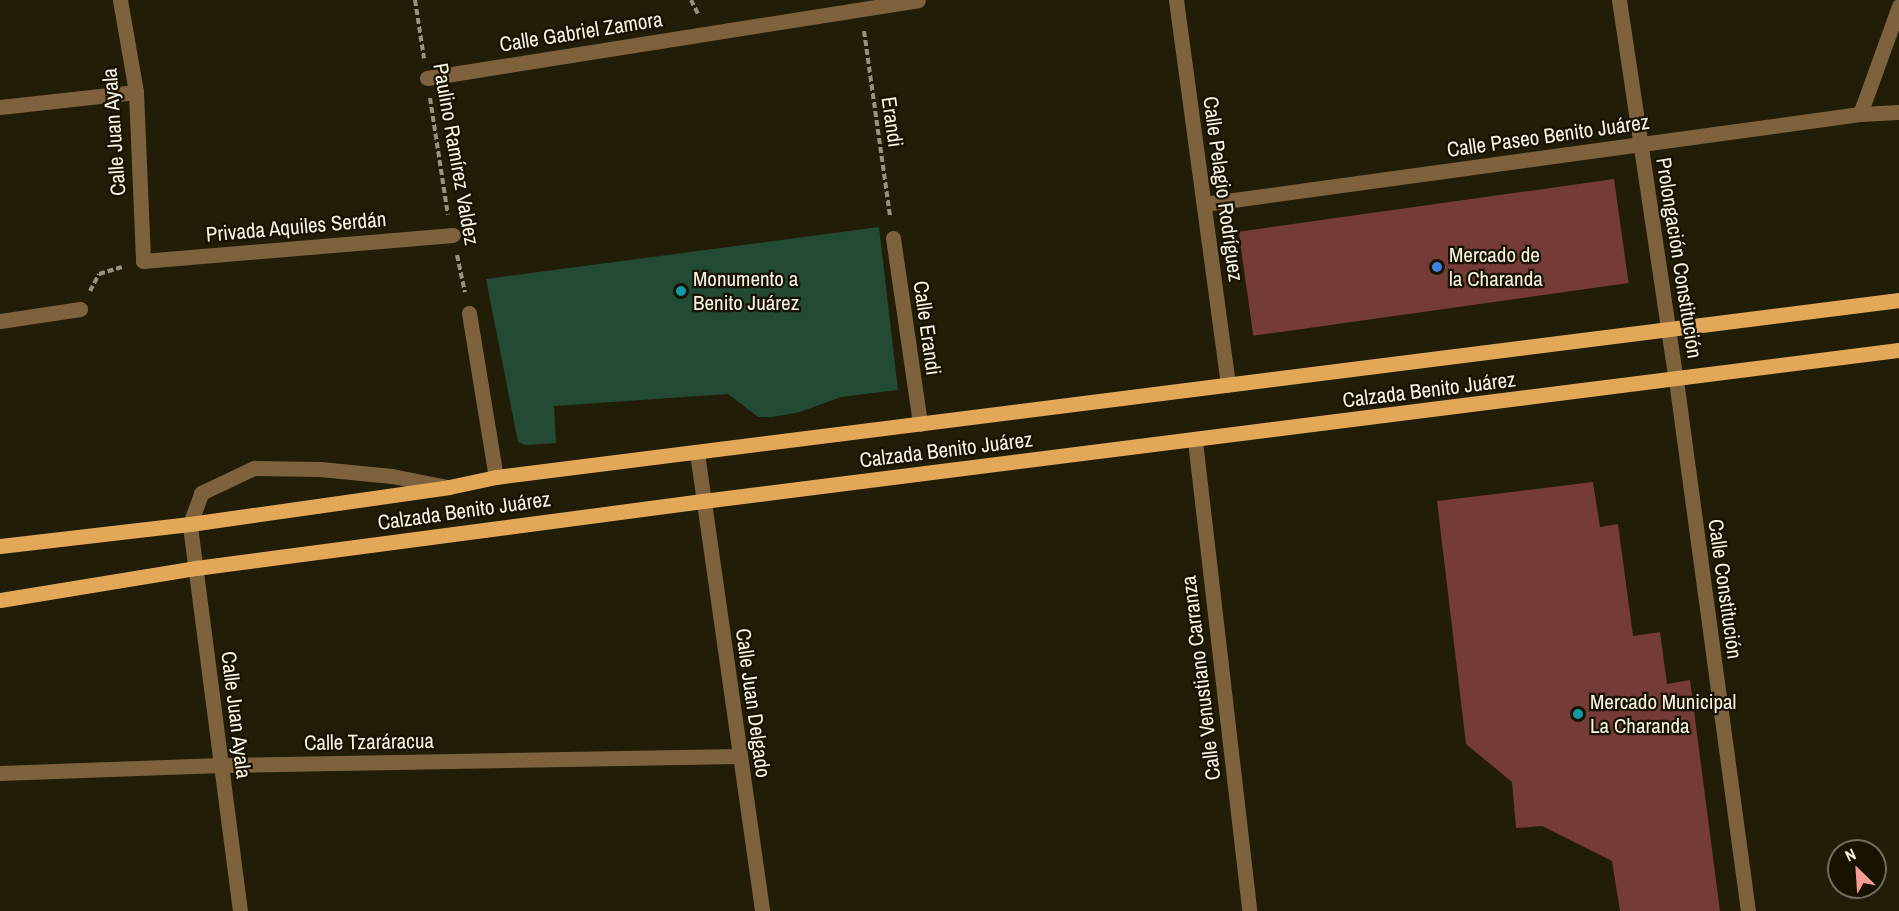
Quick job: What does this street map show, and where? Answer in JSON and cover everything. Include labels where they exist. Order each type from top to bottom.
[{"type":"main road","name":"Calzada Benito Juárez","points":[[0,546],[190,524],[449,487],[496,477],[1899,300]]},
{"type":"main road","name":"Calzada Benito Juárez","points":[[0,600],[196,568],[704,501],[1195,441],[1899,350]]},
{"type":"street","name":"Calle Juan Ayala","points":[[120,0],[136,92],[143,261]]},
{"type":"street","name":"Calle Gabriel Zamora","points":[[427,78],[918,0]]},
{"type":"street","name":"Calle Pelagio Rodríguez","points":[[1176,0],[1228,384]]},
{"type":"street","name":"Prolongación Constitución","points":[[1619,0],[1676,380]]},
{"type":"street","points":[[1860,114],[1899,6]]},
{"type":"street","points":[[0,107],[136,92]]},
{"type":"street","name":"Calle Paseo Benito Juárez","points":[[1204,204],[1860,114],[1899,112]]},
{"type":"street","name":"Privada Aquiles Serdán","points":[[143,261],[453,235]]},
{"type":"street","name":"Calle Erandi","points":[[893,238],[920,424]]},
{"type":"street","points":[[0,321],[80,309]]},
{"type":"street","points":[[469,313],[496,477]]},
{"type":"street","name":"Calle Constitución","points":[[1676,380],[1748,911]]},
{"type":"street","name":"Calle Venustiano Carranza","points":[[1195,441],[1249,911]]},
{"type":"street","name":"Calle Juan Delgado","points":[[697,453],[762,911]]},
{"type":"street","points":[[190,524],[201,494],[254,468],[321,469],[392,476],[449,487]]},
{"type":"street","name":"Calle Juan Ayala","points":[[190,524],[240,911]]},
{"type":"street","name":"Calle Tzaráracua","points":[[0,773],[221,765],[739,756]]},
{"type":"path","name":"Paulino Ramírez Valdez","points":[[415,0],[453,235],[469,313]]},
{"type":"path","name":"Erandi","points":[[861,9],[893,238]]},
{"type":"green space","points":[[879,227],[898,390],[841,397],[800,412],[773,417],[758,417],[728,394],[554,406],[556,443],[526,445],[518,442],[486,279]]},
{"type":"building","points":[[1614,179],[1629,283],[1253,336],[1239,232]]},
{"type":"building","name":"Mercado Municipal La Charanda","points":[[1593,482],[1600,527],[1618,524],[1633,636],[1660,632],[1667,684],[1690,680],[1720,911],[1620,911],[1612,861],[1542,826],[1516,828],[1512,782],[1466,744],[1437,501]]},
{"type":"place","name":"Mercado de la Charanda","points":[[1437,267]]},
{"type":"place","name":"Monumento a Benito Juárez","points":[[681,291]]},
{"type":"place","name":"Mercado Municipal La Charanda","points":[[1578,714]]}]
